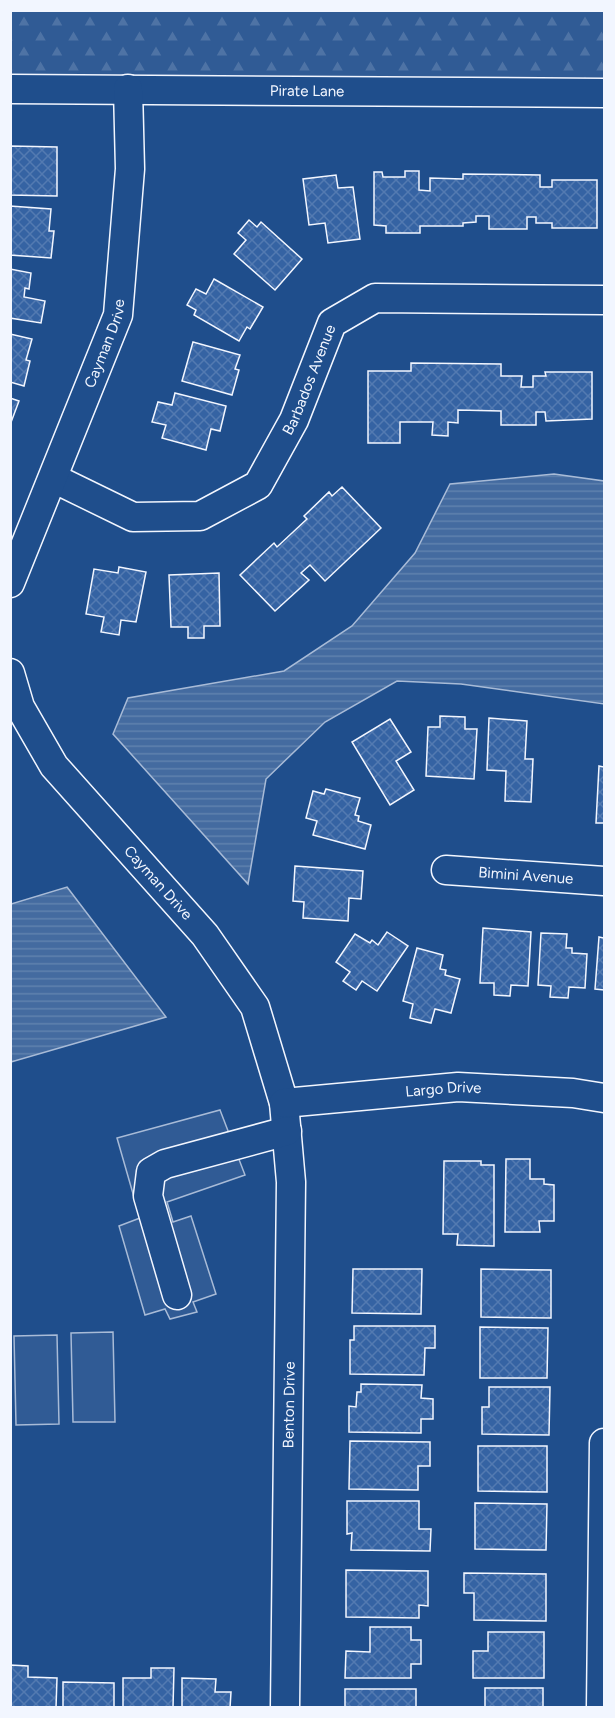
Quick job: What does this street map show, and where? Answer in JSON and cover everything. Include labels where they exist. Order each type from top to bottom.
[{"type":"street","name":"Pirate Lane","points":[[10,89],[604,93]]},
{"type":"street","name":"Cayman Drive","points":[[10,583],[118,315],[130,169],[128,89]]},
{"type":"street","name":"Barbados Avenue","points":[[53,478],[133,517],[200,516],[258,485],[294,420],[332,323],[375,298],[604,300]]},
{"type":"street","name":"Cayman Drive","points":[[10,673],[15,709],[54,766],[205,935],[255,1007],[285,1103]]},
{"type":"street","name":"Bimini Avenue","points":[[446,870],[604,881]]},
{"type":"street","name":"Largo Drive","points":[[285,1103],[458,1087],[573,1093],[604,1098]]},
{"type":"street","name":"Benton Drive","points":[[285,1103],[291,1182],[285,1707]]},
{"type":"street","points":[[177,1295],[148,1196],[151,1172],[165,1164],[287,1131]]},
{"type":"street","points":[[601,1707],[604,1443]]},
{"type":"green space","points":[[11,11],[604,11],[604,93],[11,89]]},
{"type":"shaded area","points":[[554,474],[604,481],[604,704],[461,684],[397,681],[325,722],[266,779],[248,884],[113,734],[128,698],[284,671],[352,626],[415,553],[450,484]]},
{"type":"shaded area","points":[[67,887],[166,1017],[11,1062],[11,904]]},
{"type":"shaded area","points":[[220,1110],[245,1175],[167,1202],[173,1222],[191,1216],[216,1294],[193,1302],[197,1312],[170,1319],[165,1309],[145,1315],[119,1226],[140,1218],[117,1138]]},
{"type":"shaded area","points":[[113,1332],[115,1422],[73,1422],[71,1333]]},
{"type":"shaded area","points":[[57,1335],[59,1424],[16,1425],[14,1336]]},
{"type":"building","points":[[10,146],[57,147],[57,196],[10,195]]},
{"type":"building","points":[[405,171],[419,171],[419,190],[430,191],[430,178],[463,179],[463,174],[540,175],[540,187],[552,187],[552,180],[597,180],[597,228],[552,228],[552,223],[536,223],[536,217],[527,217],[527,229],[489,229],[489,216],[476,216],[476,222],[463,223],[463,226],[420,226],[420,233],[386,233],[386,226],[374,225],[374,172],[382,172],[383,177],[405,177]]},
{"type":"building","points":[[336,175],[338,188],[353,187],[360,239],[328,243],[325,223],[309,225],[303,179]]},
{"type":"building","points":[[10,206],[51,209],[49,231],[54,231],[51,258],[10,255]]},
{"type":"building","points":[[249,220],[257,227],[261,222],[302,259],[275,290],[234,254],[246,240],[238,233]]},
{"type":"building","points":[[10,269],[31,273],[29,289],[25,288],[24,297],[45,301],[41,323],[10,318]]},
{"type":"building","points":[[214,279],[263,307],[250,329],[247,327],[239,341],[194,315],[196,310],[187,305],[196,289],[206,294]]},
{"type":"building","points":[[10,334],[32,339],[26,360],[30,361],[24,386],[10,382]]},
{"type":"building","points":[[193,342],[240,355],[235,369],[239,370],[232,395],[182,381]]},
{"type":"building","points":[[411,363],[501,364],[501,376],[522,376],[521,387],[533,387],[533,376],[546,376],[545,372],[592,372],[592,419],[546,421],[545,412],[536,412],[536,425],[501,425],[501,411],[458,410],[458,423],[448,422],[448,436],[432,435],[433,422],[400,422],[400,443],[368,443],[368,371],[411,371]]},
{"type":"building","points":[[175,393],[226,406],[220,431],[211,429],[206,450],[162,438],[166,425],[152,422],[158,402],[172,405]]},
{"type":"building","points":[[10,398],[19,401],[10,425]]},
{"type":"building","points":[[342,487],[381,528],[325,581],[310,565],[301,573],[309,580],[275,611],[240,575],[274,543],[277,547],[307,519],[304,516],[329,492],[332,496]]},
{"type":"building","points":[[119,567],[146,572],[136,622],[121,620],[119,635],[101,632],[104,617],[86,614],[94,569],[118,573]]},
{"type":"building","points":[[219,573],[220,626],[204,626],[204,638],[188,638],[188,627],[171,627],[169,575]]},
{"type":"building","points":[[440,716],[465,717],[465,729],[477,729],[474,779],[426,776],[428,727],[440,727]]},
{"type":"building","points":[[489,718],[527,721],[525,759],[533,759],[531,802],[505,801],[506,771],[487,770]]},
{"type":"building","points":[[390,719],[411,752],[396,761],[414,790],[390,805],[352,742]]},
{"type":"building","points":[[599,766],[604,767],[604,823],[596,823]]},
{"type":"building","points":[[326,789],[360,798],[355,815],[359,816],[358,821],[371,825],[365,849],[313,835],[317,821],[306,818],[313,791],[324,794]]},
{"type":"building","points":[[295,866],[363,871],[361,899],[349,898],[348,921],[303,918],[304,902],[293,901]]},
{"type":"building","points":[[483,928],[531,932],[528,986],[511,985],[510,996],[494,995],[494,983],[480,983]]},
{"type":"building","points":[[387,932],[408,946],[377,991],[362,981],[356,990],[343,981],[350,972],[336,962],[355,934],[370,943],[372,940],[378,945]]},
{"type":"building","points":[[541,933],[567,934],[566,948],[572,948],[572,953],[587,954],[585,988],[569,987],[568,998],[550,997],[551,986],[538,985]]},
{"type":"building","points":[[599,937],[604,938],[604,990],[595,989]]},
{"type":"building","points":[[417,948],[443,955],[440,969],[446,970],[445,975],[460,979],[451,1013],[435,1009],[431,1023],[410,1018],[413,1004],[403,1001]]},
{"type":"building","points":[[506,1159],[530,1159],[530,1179],[544,1179],[544,1184],[554,1185],[554,1221],[539,1221],[540,1232],[505,1232]]},
{"type":"building","points":[[444,1161],[481,1161],[481,1165],[494,1165],[494,1246],[457,1245],[458,1234],[443,1234]]},
{"type":"building","points":[[353,1269],[422,1269],[421,1314],[352,1313]]},
{"type":"building","points":[[481,1269],[551,1270],[551,1318],[481,1317]]},
{"type":"building","points":[[354,1326],[435,1326],[435,1348],[425,1348],[424,1375],[350,1374],[350,1340],[354,1340]]},
{"type":"building","points":[[480,1327],[548,1328],[547,1378],[480,1378]]},
{"type":"building","points":[[361,1384],[422,1385],[421,1398],[433,1399],[433,1419],[421,1419],[421,1433],[349,1432],[349,1406],[356,1407],[357,1392],[361,1392]]},
{"type":"building","points":[[489,1387],[550,1387],[549,1435],[482,1434],[482,1407],[489,1407]]},
{"type":"building","points":[[350,1441],[430,1442],[430,1466],[418,1466],[418,1490],[349,1489]]},
{"type":"building","points":[[478,1446],[547,1446],[547,1492],[478,1491]]},
{"type":"building","points":[[347,1501],[419,1501],[419,1529],[431,1529],[430,1551],[351,1550],[352,1533],[347,1534]]},
{"type":"building","points":[[475,1503],[547,1504],[546,1550],[475,1549]]},
{"type":"building","points":[[346,1570],[428,1571],[428,1606],[419,1605],[419,1618],[346,1617]]},
{"type":"building","points":[[464,1573],[546,1574],[546,1621],[474,1620],[474,1593],[464,1593]]},
{"type":"building","points":[[370,1627],[411,1627],[411,1640],[421,1640],[421,1664],[411,1664],[411,1678],[345,1678],[346,1651],[370,1652]]},
{"type":"building","points":[[488,1632],[544,1632],[544,1678],[473,1678],[473,1651],[488,1651]]},
{"type":"building","points":[[10,1665],[28,1666],[28,1677],[57,1678],[56,1708],[10,1708]]},
{"type":"building","points":[[151,1668],[174,1668],[173,1708],[123,1708],[123,1678],[151,1678]]},
{"type":"building","points":[[182,1678],[216,1679],[215,1692],[231,1692],[230,1708],[182,1708]]},
{"type":"building","points":[[63,1682],[114,1683],[114,1708],[63,1708]]},
{"type":"building","points":[[485,1688],[543,1688],[543,1708],[485,1708]]},
{"type":"building","points":[[345,1689],[416,1689],[416,1708],[345,1708]]}]
